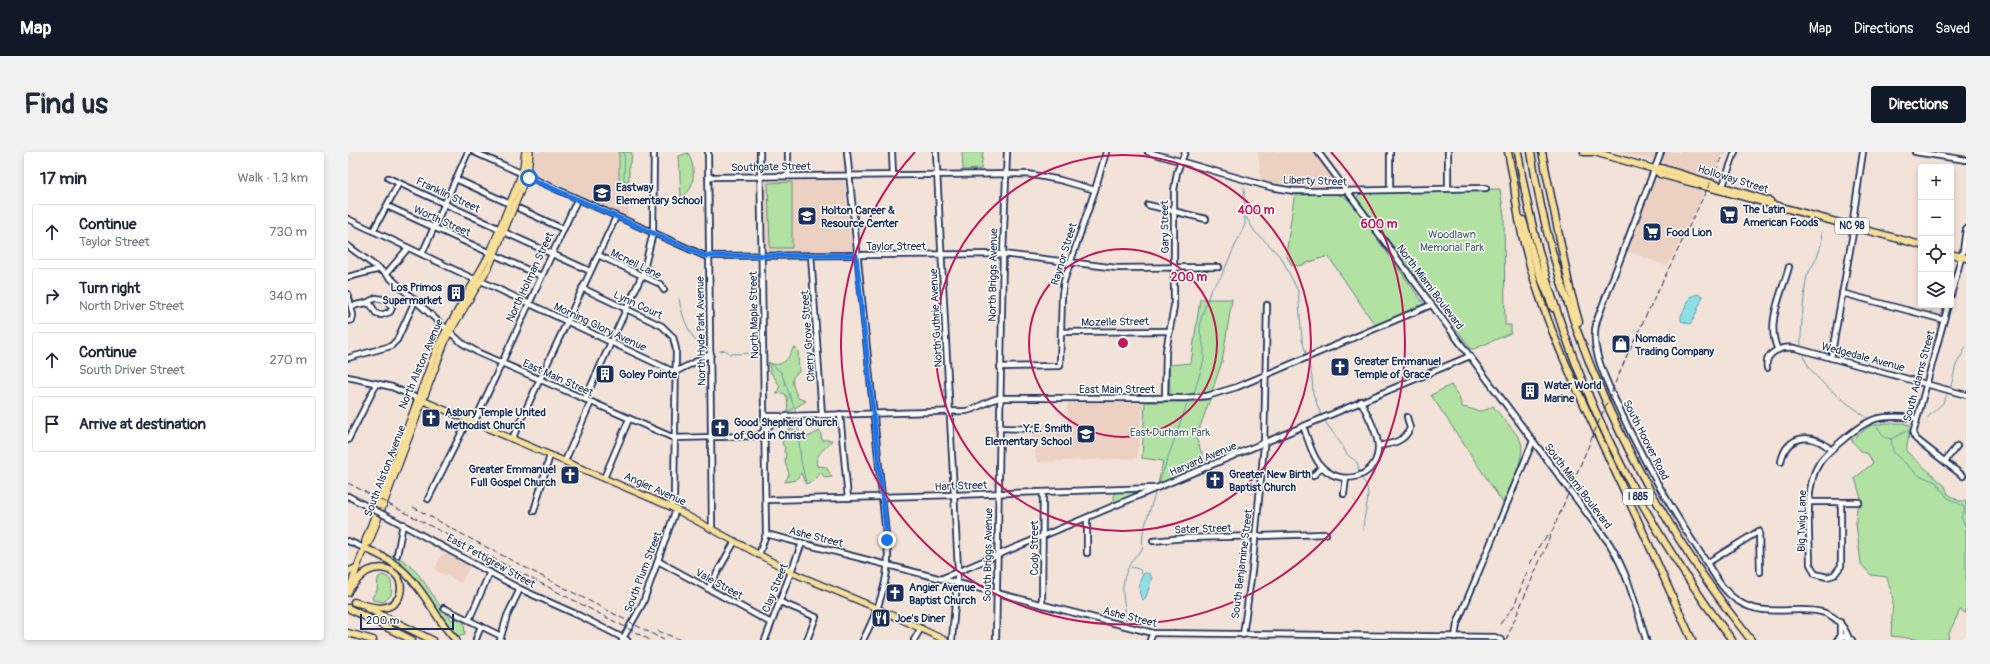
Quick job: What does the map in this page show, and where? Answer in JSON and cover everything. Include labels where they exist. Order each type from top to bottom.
[{"type":"highway","points":[[1508,152],[1516,206],[1524,241],[1545,310],[1589,416],[1692,640]]},
{"type":"highway","name":"I 885","points":[[1518,152],[1538,244],[1567,340],[1594,407],[1635,491],[1676,560],[1732,640]]},
{"type":"highway","name":"I 885","points":[[1531,152],[1542,207],[1558,268],[1572,313],[1596,376],[1631,453],[1658,503],[1707,582],[1751,640]]},
{"type":"highway","name":"Holloway Street","points":[[1584,152],[1594,152],[1654,169],[1662,168],[1777,207],[1783,207],[1918,244]]},
{"type":"highway","points":[[1542,153],[1570,289],[1596,376]]},
{"type":"highway","points":[[1514,185],[1537,268],[1567,340]]},
{"type":"highway","points":[[1954,255],[1964,257]]},
{"type":"highway","points":[[364,547],[380,555],[407,574],[440,621],[456,640]]},
{"type":"highway","points":[[348,572],[356,568]]},
{"type":"highway","points":[[349,591],[363,574],[376,568],[391,570],[397,575],[401,582],[401,592],[398,599],[389,606],[376,608],[354,602]]},
{"type":"highway","points":[[348,599],[432,640]]},
{"type":"highway","points":[[348,608],[412,640]]},
{"type":"highway","points":[[348,633],[373,640]]},
{"type":"main road","name":"North Alston Avenue","points":[[502,230],[510,204],[524,175],[524,152]]},
{"type":"main road","name":"North Alston Avenue","points":[[420,399],[448,331],[492,254],[524,175],[530,152]]},
{"type":"main road","name":"Angier Avenue","points":[[420,399],[674,508],[791,572],[879,609],[945,640]]},
{"type":"main road","name":"South Alston Avenue","points":[[349,591],[364,547],[369,543],[383,509],[420,399]]},
{"type":"street","points":[[422,254],[468,152]]},
{"type":"street","name":"Taylor Street","points":[[474,152],[577,200],[709,256],[1002,254],[1117,268],[1219,268]]},
{"type":"street","points":[[585,400],[642,276],[653,233],[654,152]]},
{"type":"street","name":"North Hyde Park Avenue","points":[[708,152],[712,529]]},
{"type":"street","name":"North Maple Street","points":[[759,555],[766,534],[760,152]]},
{"type":"street","points":[[788,152],[788,176]]},
{"type":"street","points":[[847,152],[856,255],[888,564],[879,609],[863,640]]},
{"type":"street","points":[[892,152],[893,175]]},
{"type":"street","name":"North Guthrie Avenue","points":[[936,152],[958,573],[952,640]]},
{"type":"street","name":"North Briggs Avenue","points":[[1000,398],[1002,254],[1007,152]]},
{"type":"street","name":"Raynor Street","points":[[1000,367],[1060,366],[1062,290],[1106,152]]},
{"type":"street","name":"Liberty Street","points":[[1148,152],[1280,189],[1306,192],[1486,188]]},
{"type":"street","name":"Gary Street","points":[[1165,398],[1165,356],[1174,306],[1175,183],[1180,161],[1184,152]]},
{"type":"street","name":"North Miami Boulevard","points":[[1318,152],[1470,356]]},
{"type":"street","points":[[1390,152],[1390,190]]},
{"type":"street","points":[[1448,152],[1448,188]]},
{"type":"street","name":"South Hoover Road","points":[[1661,152],[1598,315],[1594,342],[1603,372],[1635,441],[1667,498],[1706,562],[1727,592],[1746,606],[1766,611],[1824,612],[1833,616],[1840,622],[1851,639]]},
{"type":"street","points":[[1722,189],[1735,152]]},
{"type":"street","points":[[1831,358],[1853,227],[1863,152]]},
{"type":"street","points":[[1915,152],[1966,160]]},
{"type":"street","name":"Southgate Street","points":[[708,177],[1028,174],[1050,178],[1095,190]]},
{"type":"street","name":"Franklin Street","points":[[388,178],[590,271]]},
{"type":"street","points":[[456,178],[510,204]]},
{"type":"street","points":[[373,231],[399,183]]},
{"type":"street","name":"North Holman Street","points":[[428,499],[471,421],[577,200]]},
{"type":"street","points":[[1148,205],[1206,219]]},
{"type":"street","name":"Worth Street","points":[[387,206],[541,276]]},
{"type":"street","points":[[520,209],[563,229]]},
{"type":"street","points":[[512,439],[541,380],[582,288],[616,217]]},
{"type":"street","name":"Morning Glory Avenue","points":[[348,219],[675,372]]},
{"type":"street","points":[[1954,286],[1964,257],[1966,229]]},
{"type":"street","name":"East Main Street","points":[[348,246],[386,274],[448,331],[469,348],[674,438],[751,437],[760,435],[774,420],[787,416]]},
{"type":"street","points":[[386,274],[408,248]]},
{"type":"street","name":"Mcneil Lane","points":[[598,255],[660,284],[664,290]]},
{"type":"street","name":"Cherry Grove Street","points":[[811,255],[822,415]]},
{"type":"street","points":[[1766,368],[1768,359],[1778,350],[1774,338],[1773,324],[1789,267]]},
{"type":"street","points":[[348,277],[380,269]]},
{"type":"street","name":"Lynn Court","points":[[582,288],[662,326],[671,334],[675,343],[674,438]]},
{"type":"street","points":[[1842,293],[1944,320]]},
{"type":"street","points":[[348,294],[352,318],[348,321]]},
{"type":"street","points":[[351,306],[366,304],[376,298],[381,298],[388,302],[392,309],[379,315],[371,305],[366,304]]},
{"type":"street","points":[[348,358],[391,346],[397,340],[415,301]]},
{"type":"street","name":"South Benjamine Street","points":[[1243,635],[1256,536],[1265,442],[1267,305]]},
{"type":"street","name":"East Main Street","points":[[764,416],[950,412],[970,410],[989,401],[1000,398],[1190,398],[1213,394],[1237,387],[1432,305]]},
{"type":"street","name":"South Adams Street","points":[[1947,308],[1913,436],[1962,476]]},
{"type":"street","name":"Mozelle Street","points":[[1061,332],[1170,330]]},
{"type":"street","name":"Wedgedale Avenue","points":[[1778,350],[1795,348],[1966,395]]},
{"type":"street","points":[[675,372],[711,354]]},
{"type":"street","name":"Harvard Avenue","points":[[943,578],[958,573],[1470,356]]},
{"type":"street","name":"South Miami Boulevard","points":[[1470,356],[1604,535],[1618,558],[1631,587],[1646,640]]},
{"type":"street","name":"Angier Avenue","points":[[348,377],[376,383],[420,399]]},
{"type":"street","points":[[349,438],[376,383]]},
{"type":"street","name":"South Briggs Avenue","points":[[996,640],[1000,398]]},
{"type":"street","points":[[1303,426],[1322,467],[1331,474],[1346,478],[1358,477],[1367,471],[1376,459],[1378,446],[1375,433],[1361,401]]},
{"type":"street","points":[[565,461],[591,402]]},
{"type":"street","points":[[840,414],[848,498]]},
{"type":"street","points":[[1378,446],[1397,442],[1404,438],[1410,428],[1407,417]]},
{"type":"street","name":"Big Twig Lane","points":[[1841,502],[1841,566],[1834,575],[1827,577],[1815,574],[1810,564],[1810,502],[1814,474],[1819,463],[1831,450],[1867,421],[1884,417],[1917,418]]},
{"type":"street","points":[[604,478],[629,419]]},
{"type":"street","points":[[999,428],[1036,430]]},
{"type":"street","name":"South Plum Street","points":[[624,639],[643,603],[658,561],[674,508],[674,438]]},
{"type":"street","points":[[1781,462],[1784,451],[1792,442],[1797,440],[1816,439],[1824,443],[1831,450]]},
{"type":"street","points":[[1455,636],[1457,624],[1533,441]]},
{"type":"street","points":[[1945,462],[1957,446]]},
{"type":"street","points":[[534,510],[550,455]]},
{"type":"street","points":[[1313,476],[1322,467]]},
{"type":"street","points":[[1344,494],[1346,478]]},
{"type":"street","name":"Hart Street","points":[[766,500],[1157,488]]},
{"type":"street","name":"Cody Street","points":[[1042,604],[1043,492]]},
{"type":"street","name":"East Pettigrew Street","points":[[349,498],[403,524],[520,589],[576,613],[624,639]]},
{"type":"street","points":[[1810,502],[1859,502]]},
{"type":"street","points":[[1087,518],[1087,554]]},
{"type":"street","points":[[397,555],[403,524]]},
{"type":"street","points":[[1706,562],[1759,531],[1760,572]]},
{"type":"street","name":"Ashe Street","points":[[766,534],[943,578],[1153,633],[1381,638],[1455,636],[1500,639]]},
{"type":"street","name":"Sater Street","points":[[1153,541],[1185,538],[1326,534]]},
{"type":"street","points":[[348,541],[364,547]]},
{"type":"street","points":[[708,589],[735,541]]},
{"type":"street","name":"Clay Street","points":[[765,640],[802,543]]},
{"type":"street","name":"Vale Street","points":[[658,561],[771,623]]},
{"type":"street","points":[[469,620],[490,572]]},
{"type":"street","points":[[444,608],[481,626],[501,638],[507,616],[520,589]]},
{"type":"street","points":[[780,602],[816,617],[807,640]]},
{"type":"street","points":[[1840,622],[1838,639],[1851,639]]},
{"type":"street","points":[[476,639],[481,626]]},
{"type":"street","points":[[914,640],[921,628]]},
{"type":"street","points":[[1150,640],[1153,633]]},
{"type":"shaded area","name":"Eastway Elementary School","points":[[535,152],[619,152],[618,183],[630,183],[628,217],[532,172]]},
{"type":"shaded area","points":[[1258,152],[1313,152],[1334,180],[1334,187],[1294,188],[1261,181]]},
{"type":"shaded area","points":[[1617,152],[1658,152],[1656,157],[1650,160]]},
{"type":"shaded area","points":[[1664,152],[1724,152],[1711,178],[1665,165],[1662,160]]},
{"type":"shaded area","points":[[1659,178],[1705,192],[1667,266],[1627,251],[1653,182]]},
{"type":"shaded area","name":"Holton Career & Resource Center","points":[[844,179],[852,252],[766,252],[765,180]]},
{"type":"shaded area","name":"Y. E. Smith Elementary School","points":[[1068,401],[1143,403],[1137,458],[1037,462],[1033,446],[1033,427],[1067,427]]},
{"type":"shaded area","points":[[449,553],[470,566],[461,583],[435,570],[441,555]]},
{"type":"green space","points":[[619,152],[632,152],[631,162],[629,164],[629,180],[627,181],[619,181]]},
{"type":"green space","points":[[962,152],[983,152],[981,169],[963,170]]},
{"type":"green space","points":[[688,153],[692,164],[693,177],[690,189],[681,197],[679,156]]},
{"type":"green space","points":[[792,182],[792,248],[770,248],[768,183]]},
{"type":"green space","name":"Woodlawn Memorial Park","points":[[1500,189],[1504,216],[1505,325],[1511,325],[1511,333],[1471,349],[1357,197],[1361,193]]},
{"type":"green space","name":"Woodlawn Memorial Park","points":[[1334,194],[1343,196],[1350,201],[1424,304],[1375,325],[1328,256],[1298,266],[1291,264],[1286,255],[1294,198],[1297,195]]},
{"type":"green space","name":"East Durham Park","points":[[1200,299],[1232,299],[1222,362],[1212,391],[1199,394],[1170,395],[1169,365],[1191,363]]},
{"type":"green space","points":[[795,347],[798,351],[799,372],[793,377],[793,384],[798,398],[806,401],[788,412],[787,397],[784,393],[776,394],[780,386],[771,373],[768,362],[772,364],[780,364],[784,362]]},
{"type":"green space","points":[[1451,385],[1459,397],[1462,407],[1481,411],[1493,406],[1519,438],[1522,452],[1520,461],[1503,503],[1431,395]]},
{"type":"green space","name":"East Durham Park","points":[[1210,399],[1196,438],[1206,464],[1158,484],[1163,461],[1142,458],[1145,402],[1194,402]]},
{"type":"green space","points":[[1885,423],[1904,423],[1910,426],[1907,452],[1945,486],[1948,494],[1959,501],[1966,501],[1966,613],[1960,610],[1949,633],[1948,640],[1924,640],[1891,636],[1893,599],[1887,577],[1871,575],[1861,564],[1856,523],[1857,508],[1862,502],[1855,478],[1873,463],[1868,454],[1862,452],[1851,440],[1870,426]]},
{"type":"green space","points":[[790,428],[808,437],[820,431],[822,440],[832,440],[819,455],[816,462],[817,466],[826,467],[832,477],[825,478],[821,472],[815,480],[806,484],[801,473],[796,480],[785,482],[789,474],[785,462],[785,447],[782,444],[786,431]]},
{"type":"green space","points":[[1142,489],[1142,493],[1114,504],[1114,491]]},
{"type":"green space","points":[[393,555],[403,561],[419,575],[452,620],[459,619],[464,622],[465,634],[457,636],[453,633],[413,577],[389,558]]},
{"type":"green space","points":[[382,575],[386,576],[391,582],[391,595],[384,602],[373,600],[372,597],[377,591],[378,578]]},
{"type":"water","points":[[1697,294],[1703,296],[1693,320],[1690,324],[1681,321],[1681,316],[1690,297]]},
{"type":"water","points":[[1145,573],[1150,574],[1152,578],[1146,597],[1143,600],[1140,594],[1139,586],[1141,578]]},
{"type":"waterway","points":[[624,152],[624,180]]},
{"type":"waterway","points":[[1194,393],[1204,360],[1204,348],[1200,332],[1201,319],[1211,289],[1221,277],[1245,224],[1244,187]]},
{"type":"waterway","points":[[1246,217],[1255,232],[1282,259],[1298,291],[1302,340],[1306,353]]},
{"type":"waterway","points":[[1801,345],[1806,280],[1820,250],[1822,238],[1821,232]]},
{"type":"waterway","points":[[679,299],[682,312],[690,332],[702,348]]},
{"type":"waterway","points":[[1951,386],[1956,365],[1966,347]]},
{"type":"waterway","points":[[720,351],[725,350],[730,354],[758,353]]},
{"type":"waterway","points":[[1804,356],[1813,373],[1830,390],[1866,417]]},
{"type":"waterway","points":[[1308,361],[1312,377],[1313,393],[1321,415]]},
{"type":"waterway","points":[[771,364],[781,372],[796,412]]},
{"type":"waterway","points":[[1927,418],[1943,403],[1947,395]]},
{"type":"waterway","points":[[1159,483],[1187,404]]},
{"type":"waterway","points":[[797,420],[801,461],[806,483]]},
{"type":"waterway","points":[[1324,420],[1347,454],[1356,462],[1359,472]]},
{"type":"waterway","points":[[1877,426],[1884,437],[1891,439],[1909,430]]},
{"type":"waterway","points":[[1891,439],[1893,451],[1896,455],[1918,475],[1936,482],[1947,497],[1964,507],[1961,517],[1966,527]]},
{"type":"waterway","points":[[1362,479],[1368,490],[1363,531]]},
{"type":"waterway","points":[[1126,620],[1123,585],[1132,561],[1142,550],[1143,532],[1155,494]]},
{"type":"waterway","points":[[1131,567],[1139,569],[1143,575]]},
{"type":"railway","points":[[1506,640],[1628,353],[1725,152]]},
{"type":"railway","points":[[348,483],[650,640]]},
{"type":"railway","points":[[413,507],[664,640]]},
{"type":"railway","points":[[1530,564],[1539,546],[1550,532]]},
{"type":"railway","points":[[1500,624],[1514,606],[1527,572]]},
{"type":"railway","points":[[658,631],[681,640]]},
{"type":"place","name":"Eastway Elementary School","points":[[602,193]]},
{"type":"place","name":"The Latin American Foods","points":[[1729,215]]},
{"type":"place","name":"Holton Career & Resource Center","points":[[807,216]]},
{"type":"place","name":"Food Lion","points":[[1652,232]]},
{"type":"place","name":"Los Primos Supermarket","points":[[456,293]]},
{"type":"place","name":"Nomadic Trading Company","points":[[1621,344]]},
{"type":"place","name":"Greater Emmanuel Temple of Grace","points":[[1340,367]]},
{"type":"place","name":"Goley Pointe","points":[[605,374]]},
{"type":"place","name":"Water World Marine","points":[[1530,391]]},
{"type":"place","name":"Asbury Temple United Methodist Church","points":[[431,418]]},
{"type":"place","name":"Good Shepherd Church of God in Christ","points":[[720,428]]},
{"type":"place","name":"Y. E. Smith Elementary School","points":[[1086,434]]},
{"type":"place","name":"Greater Emmanuel Full Gospel Church","points":[[570,475]]},
{"type":"place","name":"Greater New Birth Baptist Church","points":[[1215,480]]},
{"type":"place","name":"Angier Avenue Baptist Church","points":[[895,593]]},
{"type":"place","name":"Joe's Diner","points":[[881,618]]},
{"type":"route","points":[[529,178],[705,256],[856,255],[887,540]]}]
